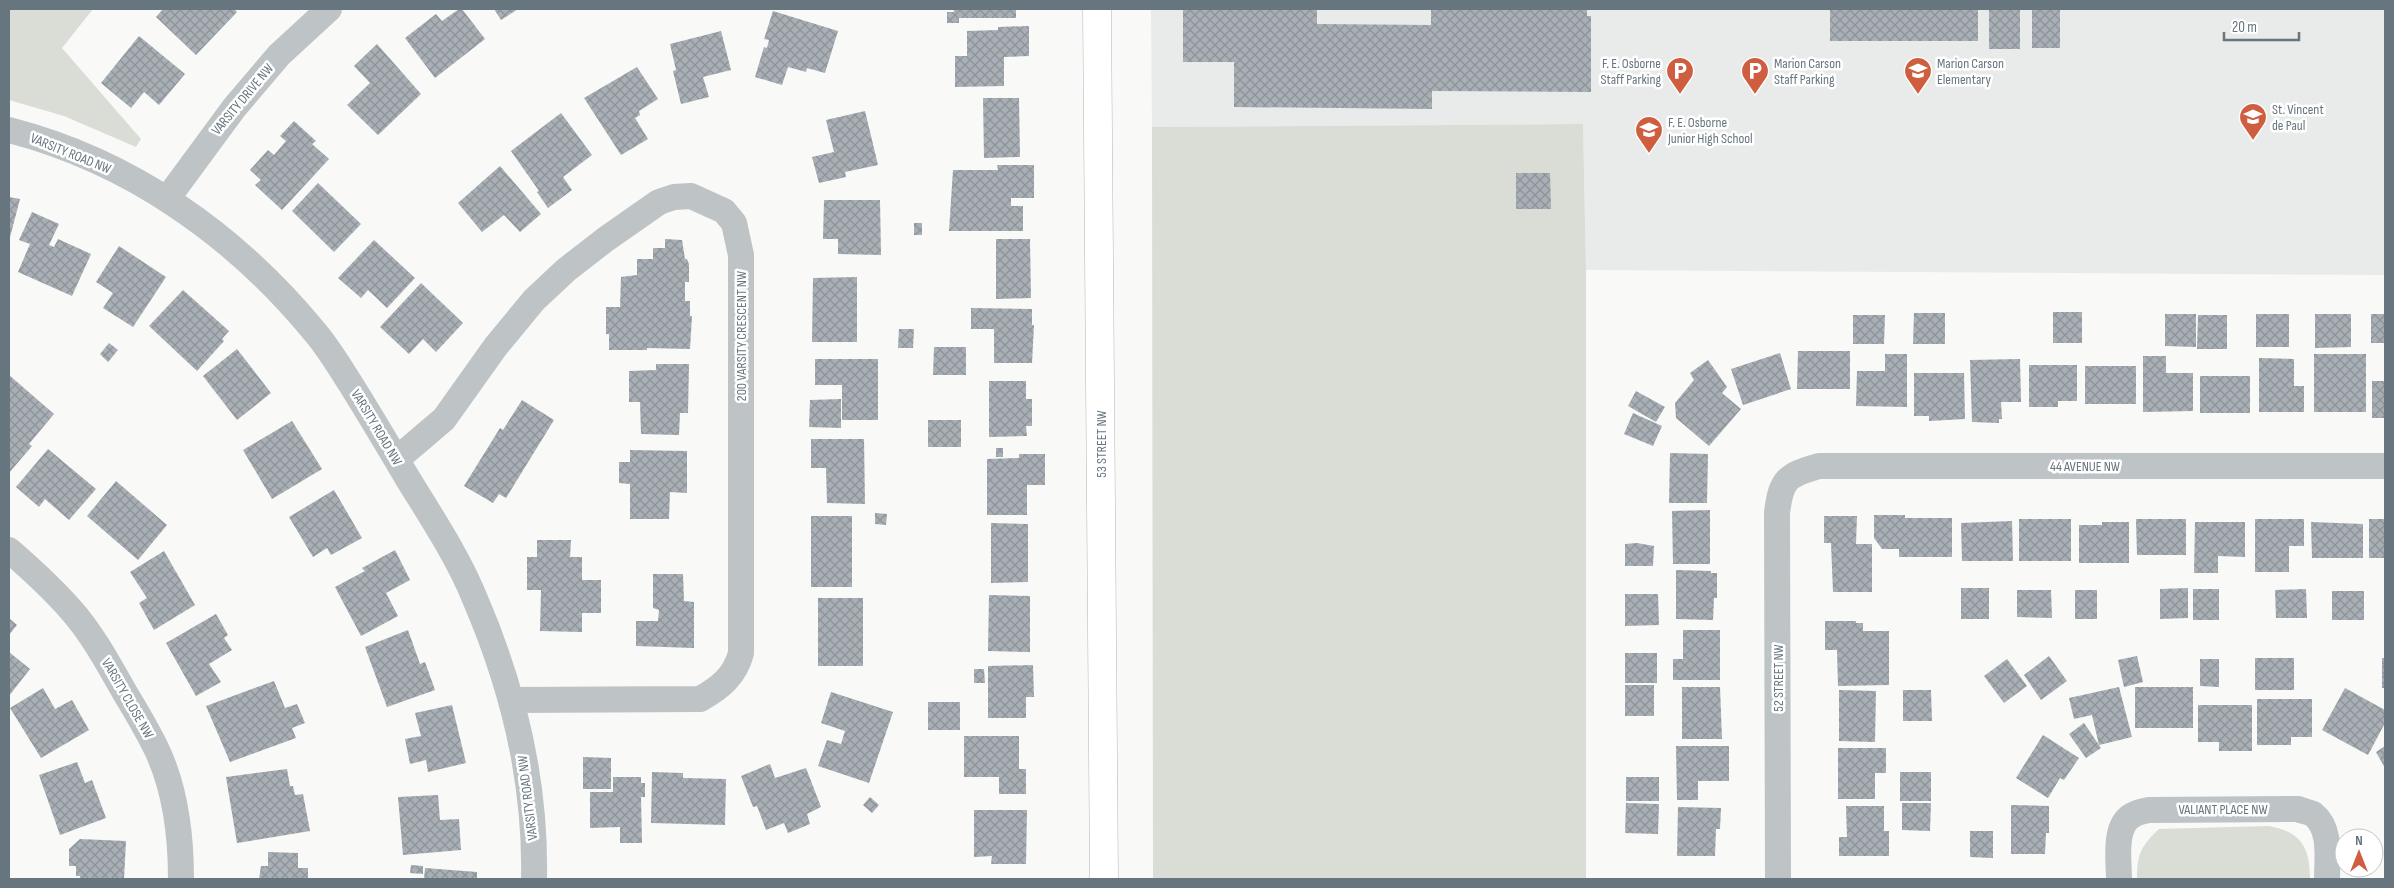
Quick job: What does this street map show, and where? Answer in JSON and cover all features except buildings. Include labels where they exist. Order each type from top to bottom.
[{"type":"street","name":"VARSITY DRIVE NW","points":[[167,199],[234,108],[279,55],[328,9]]},
{"type":"street","name":"53 STREET NW","points":[[1097,9],[1104,879]]},
{"type":"street","name":"VARSITY ROAD NW","points":[[9,130],[77,152],[142,183],[167,199],[204,224],[239,253],[285,298],[316,332],[397,460],[453,555],[475,597],[511,700],[520,738],[532,818],[534,879]]},
{"type":"street","name":"200 VARSITY CRESCENT NW","points":[[397,460],[444,419],[496,346],[534,300],[566,270],[643,211],[659,202],[674,197],[691,196],[724,210],[734,223],[740,255],[740,653],[738,663],[730,677],[718,689],[700,699],[511,700]]},
{"type":"street","name":"44 AVENUE NW","points":[[1788,479],[1801,471],[1819,466],[2385,466]]},
{"type":"street","name":"52 STREET NW","points":[[1778,879],[1777,513],[1780,492],[1788,479]]},
{"type":"street","name":"VARSITY CLOSE NW","points":[[9,550],[43,580],[73,612],[103,654],[156,748],[168,782],[176,817],[182,856],[182,879]]},
{"type":"street","name":"VALIANT PLACE NW","points":[[2119,879],[2119,841],[2123,827],[2132,816],[2149,810],[2258,809],[2298,809],[2313,814],[2324,829],[2327,841],[2327,879]]},
{"type":"shaded area","points":[[9,9],[93,9],[62,48],[141,139],[136,147],[64,116],[9,100]]},
{"type":"shaded area","points":[[1151,9],[2385,9],[2385,275],[1586,270],[1583,124],[1152,127]]},
{"type":"shaded area","points":[[1583,124],[1586,270],[1586,879],[1153,879],[1152,127]]},
{"type":"shaded area","points":[[2269,826],[2289,832],[2302,843],[2308,858],[2310,879],[2137,879],[2141,851],[2148,840],[2159,829]]},
{"type":"place","name":"F. E. Osborne Staff Parking","points":[[1680,95]]},
{"type":"place","name":"Marion Carson Staff Parking","points":[[1755,95]]},
{"type":"place","name":"Marion Carson Elementary","points":[[1918,95]]},
{"type":"place","name":"St. Vincent de Paul","points":[[2253,141]]},
{"type":"place","name":"F. E. Osborne Junior High School","points":[[1649,154]]}]
